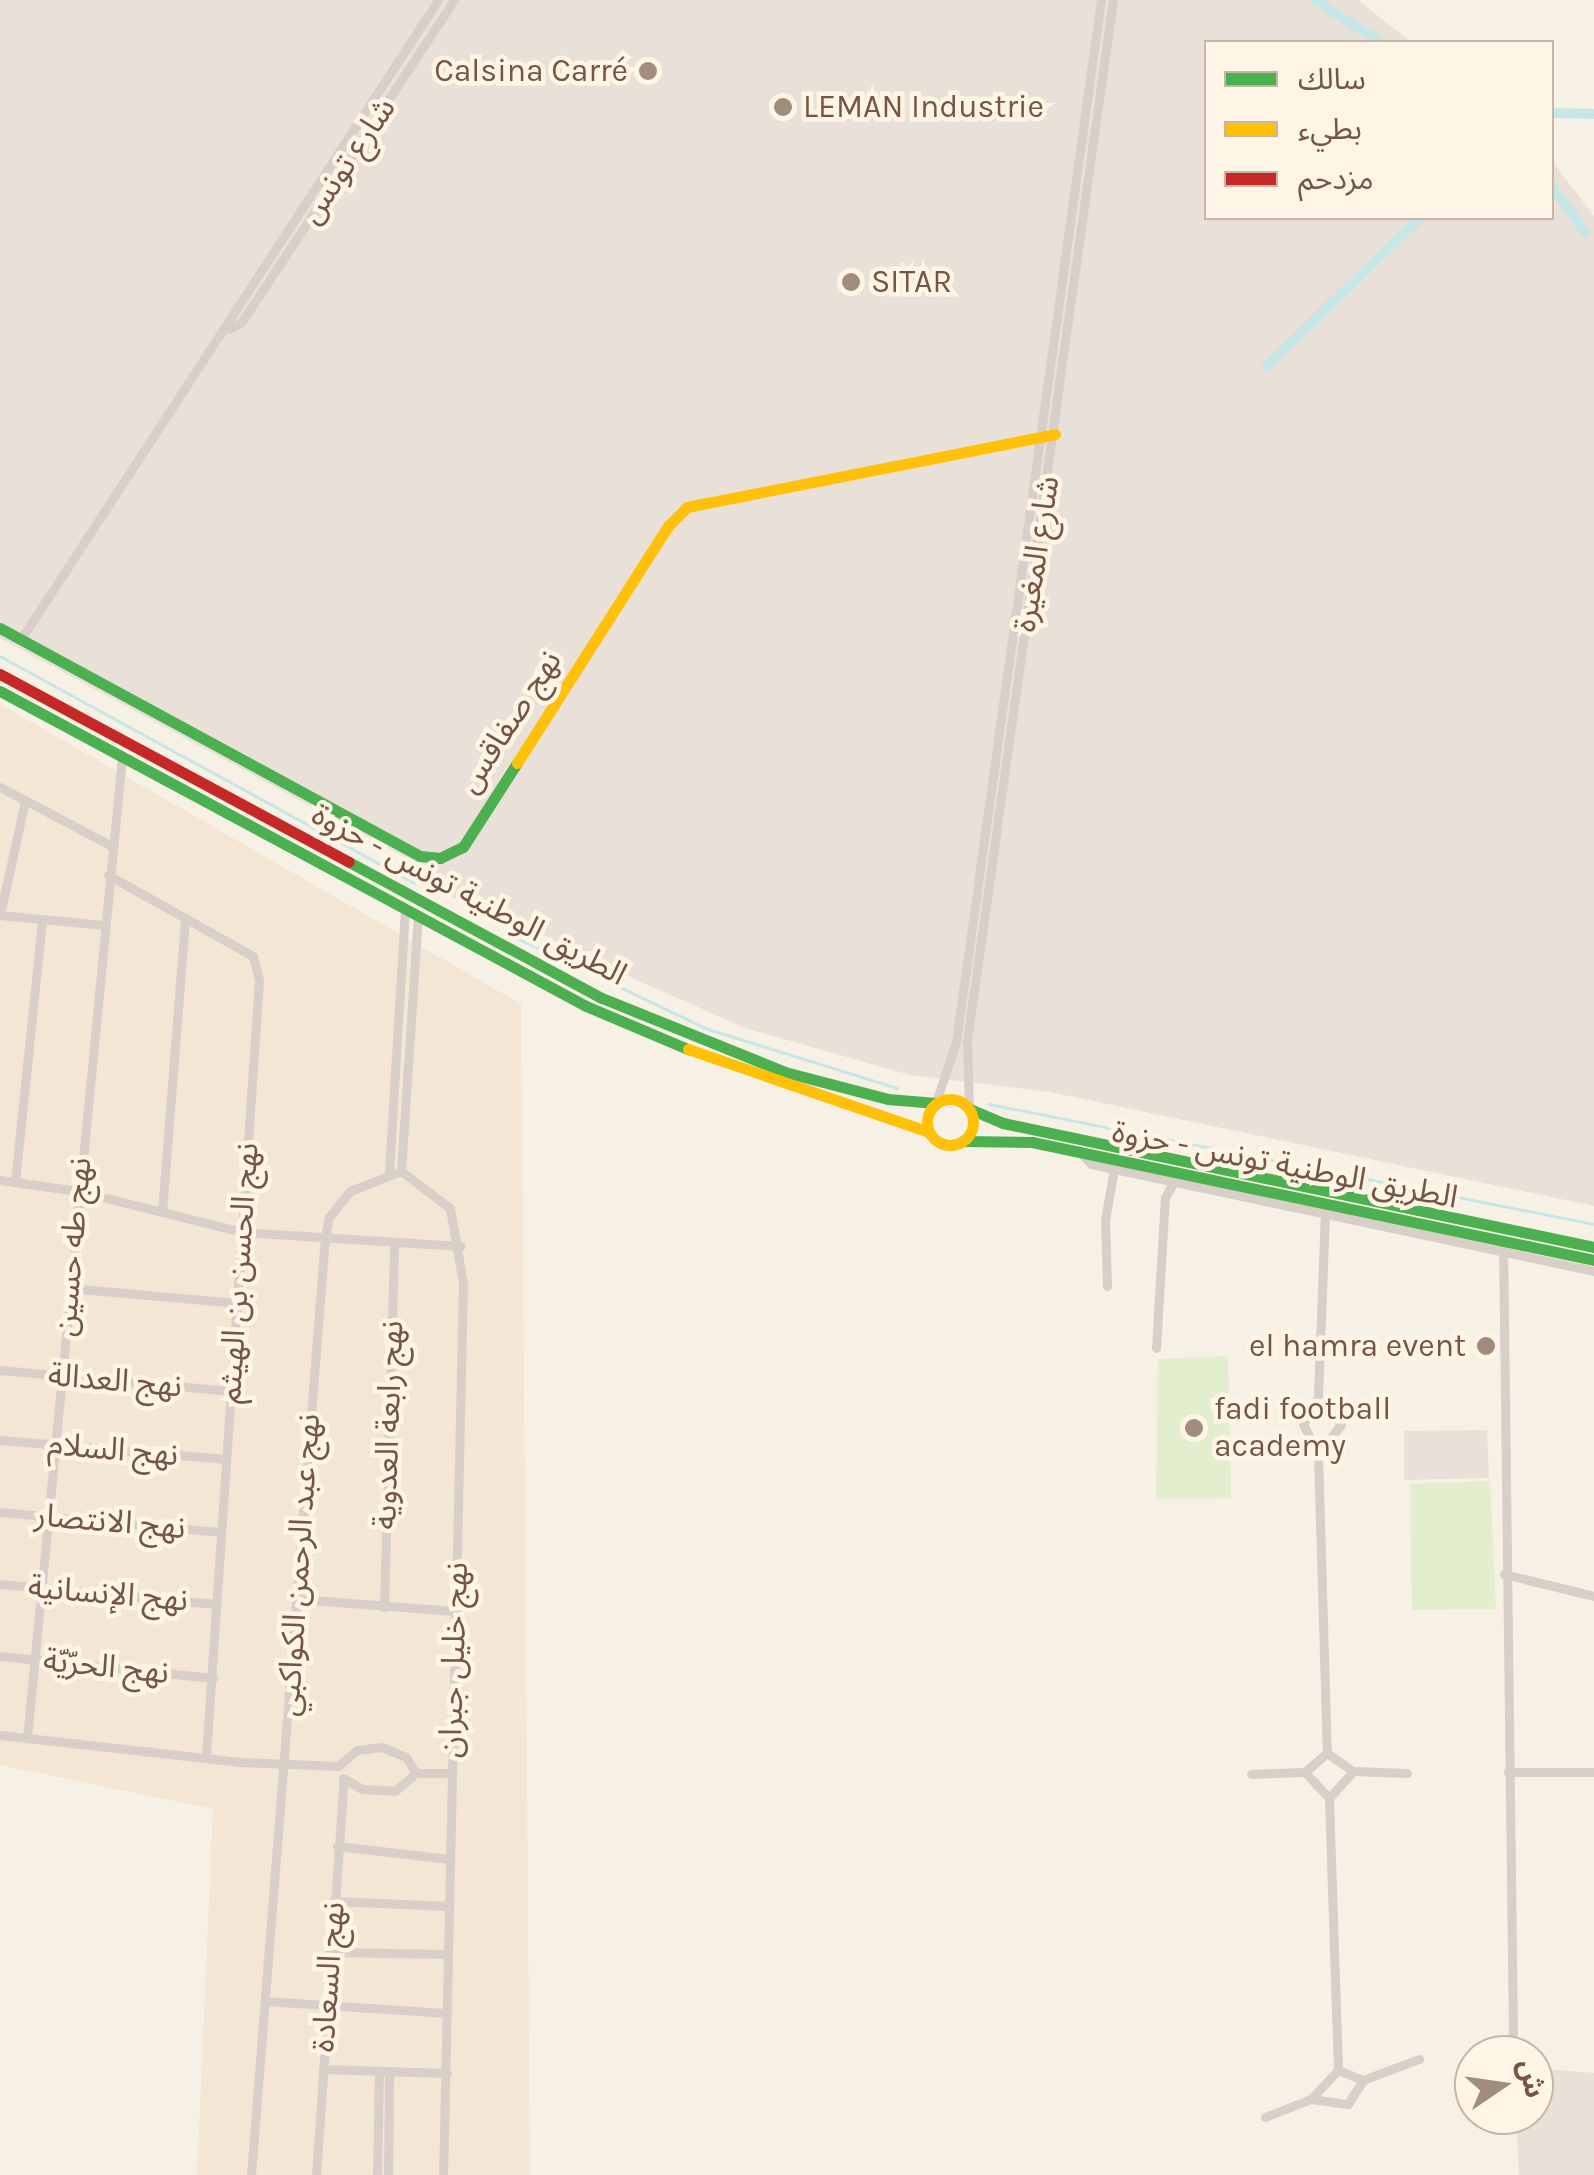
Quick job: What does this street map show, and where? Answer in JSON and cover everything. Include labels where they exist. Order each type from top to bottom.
[{"type":"main road","name":"نهج صفاقس","points":[[0,628],[420,856],[440,858],[463,847],[668,526],[687,507],[1055,434]]},
{"type":"main road","name":"الطريق الوطنية تونس - حزوة","points":[[0,674],[602,998],[785,1072],[888,1100],[936,1102]]},
{"type":"main road","name":"الطريق الوطنية تونس - حزوة","points":[[0,691],[418,917],[664,1042],[900,1117],[929,1132]]},
{"type":"main road","points":[[954,1098],[970,1109],[973,1126],[963,1141],[944,1144],[929,1132],[927,1116],[936,1102],[954,1098]]},
{"type":"main road","name":"الطريق الوطنية تونس - حزوة","points":[[970,1109],[1003,1123],[1594,1246]]},
{"type":"main road","name":"الطريق الوطنية تونس - حزوة","points":[[963,1141],[1014,1139],[1503,1245],[1594,1260]]},
{"type":"street","name":"شارع تونس","points":[[229,329],[231,316],[438,0]]},
{"type":"street","name":"شارع تونس","points":[[229,329],[240,323],[454,0]]},
{"type":"street","name":"شارع المغيرة","points":[[936,1102],[956,1042],[1101,0]]},
{"type":"street","name":"شارع المغيرة","points":[[970,1109],[970,1023],[1113,0]]},
{"type":"street","points":[[21,639],[229,329]]},
{"type":"street","name":"نهج طه حسين","points":[[27,1738],[122,757]]},
{"type":"street","points":[[0,787],[112,846]]},
{"type":"street","points":[[25,800],[0,916],[103,926]]},
{"type":"street","name":"نهج الحسن بن الهيثم","points":[[108,874],[253,956],[259,980],[206,1756]]},
{"type":"street","points":[[405,910],[389,1172],[401,1172],[418,917]]},
{"type":"street","points":[[162,1212],[185,918]]},
{"type":"street","points":[[15,1182],[42,919]]},
{"type":"street","points":[[1081,1152],[1091,1164],[1503,1245],[1594,1271]]},
{"type":"street","points":[[1107,1286],[1105,1220],[1114,1169]]},
{"type":"street","name":"نهج عبد الرحمن الكواكبي","points":[[251,2175],[325,1237],[337,1203],[389,1172]]},
{"type":"street","name":"نهج خليل جبران","points":[[401,1172],[450,1208],[461,1246],[442,2175]]},
{"type":"street","points":[[0,1180],[78,1191],[243,1232],[461,1246]]},
{"type":"street","points":[[1156,1348],[1165,1197],[1174,1182]]},
{"type":"street","points":[[1325,1212],[1318,1397],[1303,1424],[1318,1454],[1327,1753]]},
{"type":"street","name":"نهج رابعة العدوية","points":[[384,1607],[394,1243]]},
{"type":"street","points":[[1503,1245],[1504,1574],[1513,2035]]},
{"type":"street","points":[[69,1288],[238,1302]]},
{"type":"street","name":"نهج العدالة","points":[[0,1370],[231,1391]]},
{"type":"street","points":[[1318,1397],[1340,1425],[1318,1454]]},
{"type":"street","name":"نهج السلام","points":[[0,1440],[226,1459]]},
{"type":"street","name":"نهج الانتصار","points":[[0,1512],[221,1532]]},
{"type":"street","points":[[1504,1574],[1594,1596]]},
{"type":"street","name":"نهج الإنسانية","points":[[0,1584],[216,1604]]},
{"type":"street","points":[[298,1600],[455,1612]]},
{"type":"street","name":"نهج الحرّيّة","points":[[0,1656],[212,1678]]},
{"type":"street","points":[[0,1735],[338,1766],[357,1750],[382,1747],[406,1757],[416,1773]]},
{"type":"street","points":[[1327,1753],[1353,1771],[1406,1773]]},
{"type":"street","points":[[1251,1774],[1305,1772],[1327,1753]]},
{"type":"street","points":[[338,1766],[344,1780],[362,1789],[394,1791],[416,1773],[451,1773]]},
{"type":"street","points":[[1328,1798],[1353,1771]]},
{"type":"street","points":[[1305,1772],[1328,1798],[1338,2070],[1312,2099]]},
{"type":"street","points":[[1508,1772],[1594,1772]]},
{"type":"street","name":"نهج السعادة","points":[[316,2175],[324,2006],[344,1780]]},
{"type":"street","points":[[337,1846],[450,1859]]},
{"type":"street","points":[[334,1901],[448,1906]]},
{"type":"street","points":[[329,1952],[447,1954]]},
{"type":"street","points":[[265,2001],[448,2013]]},
{"type":"street","points":[[1264,2116],[1312,2099],[1348,2104],[1362,2080],[1419,2059]]},
{"type":"street","points":[[323,2070],[447,2073]]},
{"type":"street","points":[[1338,2070],[1362,2080]]},
{"type":"street","points":[[377,2175],[384,2072]]},
{"type":"street","points":[[384,2072],[388,2175]]},
{"type":"shaded area","points":[[0,0],[1358,0],[1408,40],[1204,40],[1204,220],[1554,220],[1554,164],[1594,216],[1594,1206],[1050,1092],[910,1075],[745,1028],[569,950],[522,922],[514,934],[447,894],[416,863],[0,638]]},
{"type":"shaded area","points":[[0,704],[521,1004],[530,2175],[197,2175],[213,1809],[0,1765]]},
{"type":"shaded area","points":[[1487,1430],[1489,1478],[1404,1480],[1404,1431]]},
{"type":"shaded area","points":[[1554,2070],[1594,2073],[1594,2175],[1519,2175],[1517,2135],[1554,2135]]},
{"type":"green space","name":"fadi football academy","points":[[1228,1356],[1231,1498],[1156,1499],[1158,1359]]},
{"type":"green space","points":[[1490,1481],[1496,1609],[1412,1610],[1410,1484]]},
{"type":"waterway","points":[[1315,0],[1377,40]]},
{"type":"waterway","points":[[1554,113],[1594,114]]},
{"type":"waterway","points":[[1554,189],[1585,232]]},
{"type":"waterway","points":[[1266,367],[1417,220]]},
{"type":"waterway","points":[[0,656],[414,883]]},
{"type":"waterway","points":[[515,937],[708,1029],[897,1088]]},
{"type":"waterway","points":[[989,1104],[1594,1224]]},
{"type":"traffic: fast","points":[[0,628],[420,856],[440,858],[463,847],[517,763]]},
{"type":"traffic: fast","points":[[0,691],[586,1006],[688,1049]]},
{"type":"traffic: fast","points":[[349,862],[602,998],[785,1072],[888,1099],[936,1103]]},
{"type":"traffic: fast","points":[[970,1109],[1003,1123],[1594,1247]]},
{"type":"traffic: fast","points":[[963,1141],[1032,1142],[1594,1260]]},
{"type":"traffic: slow","points":[[517,763],[668,526],[687,507],[1055,434]]},
{"type":"traffic: slow","points":[[688,1049],[929,1132]]},
{"type":"traffic: slow","points":[[950,1099],[967,1105],[973,1122],[967,1139],[950,1145],[933,1139],[927,1122],[933,1105],[950,1099]]},
{"type":"traffic: jam","points":[[0,674],[349,862]]},
{"type":"place","name":"Calsina Carré","points":[[648,71]]},
{"type":"place","name":"LEMAN Industrie","points":[[783,107]]},
{"type":"place","name":"SITAR","points":[[851,282]]},
{"type":"place","name":"el hamra event","points":[[1486,1346]]},
{"type":"place","name":"fadi football academy","points":[[1194,1428]]}]
